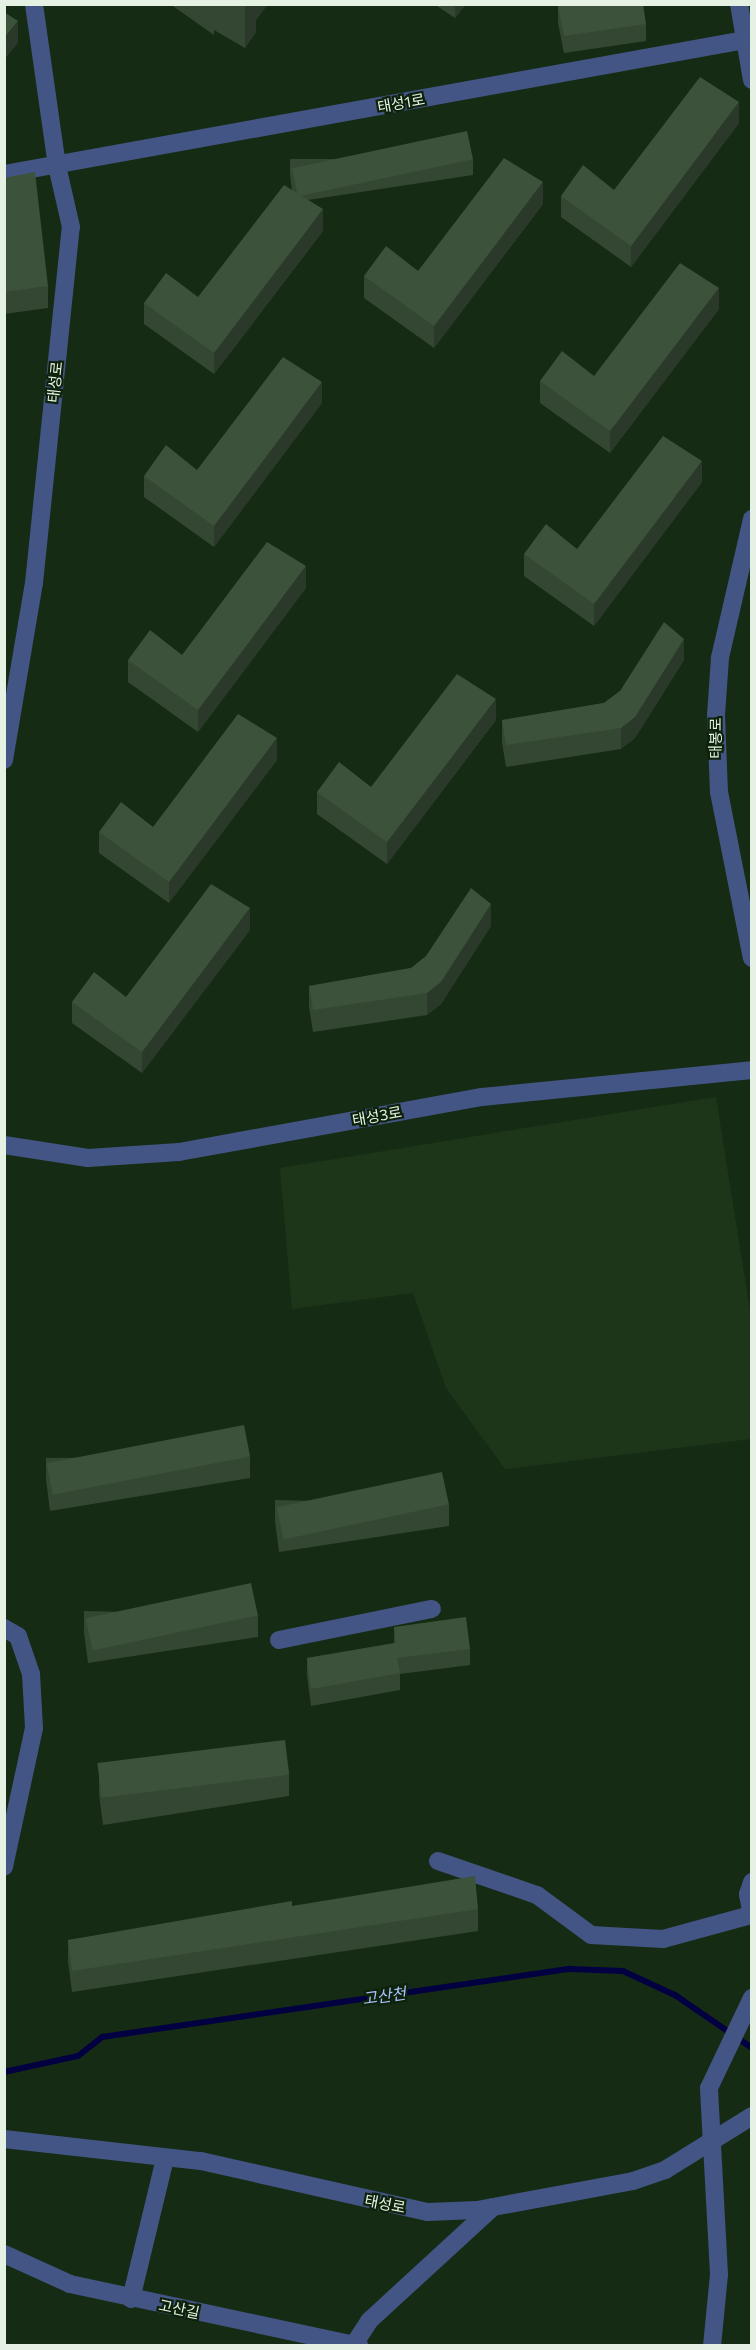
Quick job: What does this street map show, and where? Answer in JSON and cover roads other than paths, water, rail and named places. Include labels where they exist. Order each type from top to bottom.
[{"type":"street","name":"태성로","points":[[4,760],[34,583],[71,227],[57,166],[34,4]]},
{"type":"street","points":[[739,4],[752,80]]},
{"type":"street","name":"태성1로","points":[[4,174],[744,40]]},
{"type":"street","name":"태봉로","points":[[752,519],[720,658],[716,715],[719,792],[752,957]]},
{"type":"street","name":"태성3로","points":[[4,1145],[88,1158],[179,1152],[482,1097],[752,1070]]},
{"type":"street","points":[[279,1640],[432,1609]]},
{"type":"street","points":[[4,1628],[18,1636],[31,1674],[34,1728],[4,1867]]},
{"type":"street","points":[[438,1861],[537,1895],[591,1935],[663,1939],[751,1916],[748,1894],[752,1882]]},
{"type":"street","points":[[712,2346],[719,2274],[709,2088],[748,2005]]},
{"type":"street","name":"태성로","points":[[4,2139],[201,2161],[427,2212],[493,2207],[633,2181],[665,2169],[752,2116]]},
{"type":"street","points":[[131,2299],[165,2158]]},
{"type":"street","points":[[355,2345],[369,2321],[493,2207]]},
{"type":"street","name":"고산길","points":[[4,2254],[38,2272],[131,2299],[355,2345]]},
{"type":"waterway","name":"고산천","points":[[4,2072],[78,2056],[102,2037],[570,1969],[623,1971],[675,1995],[752,2048]]}]
